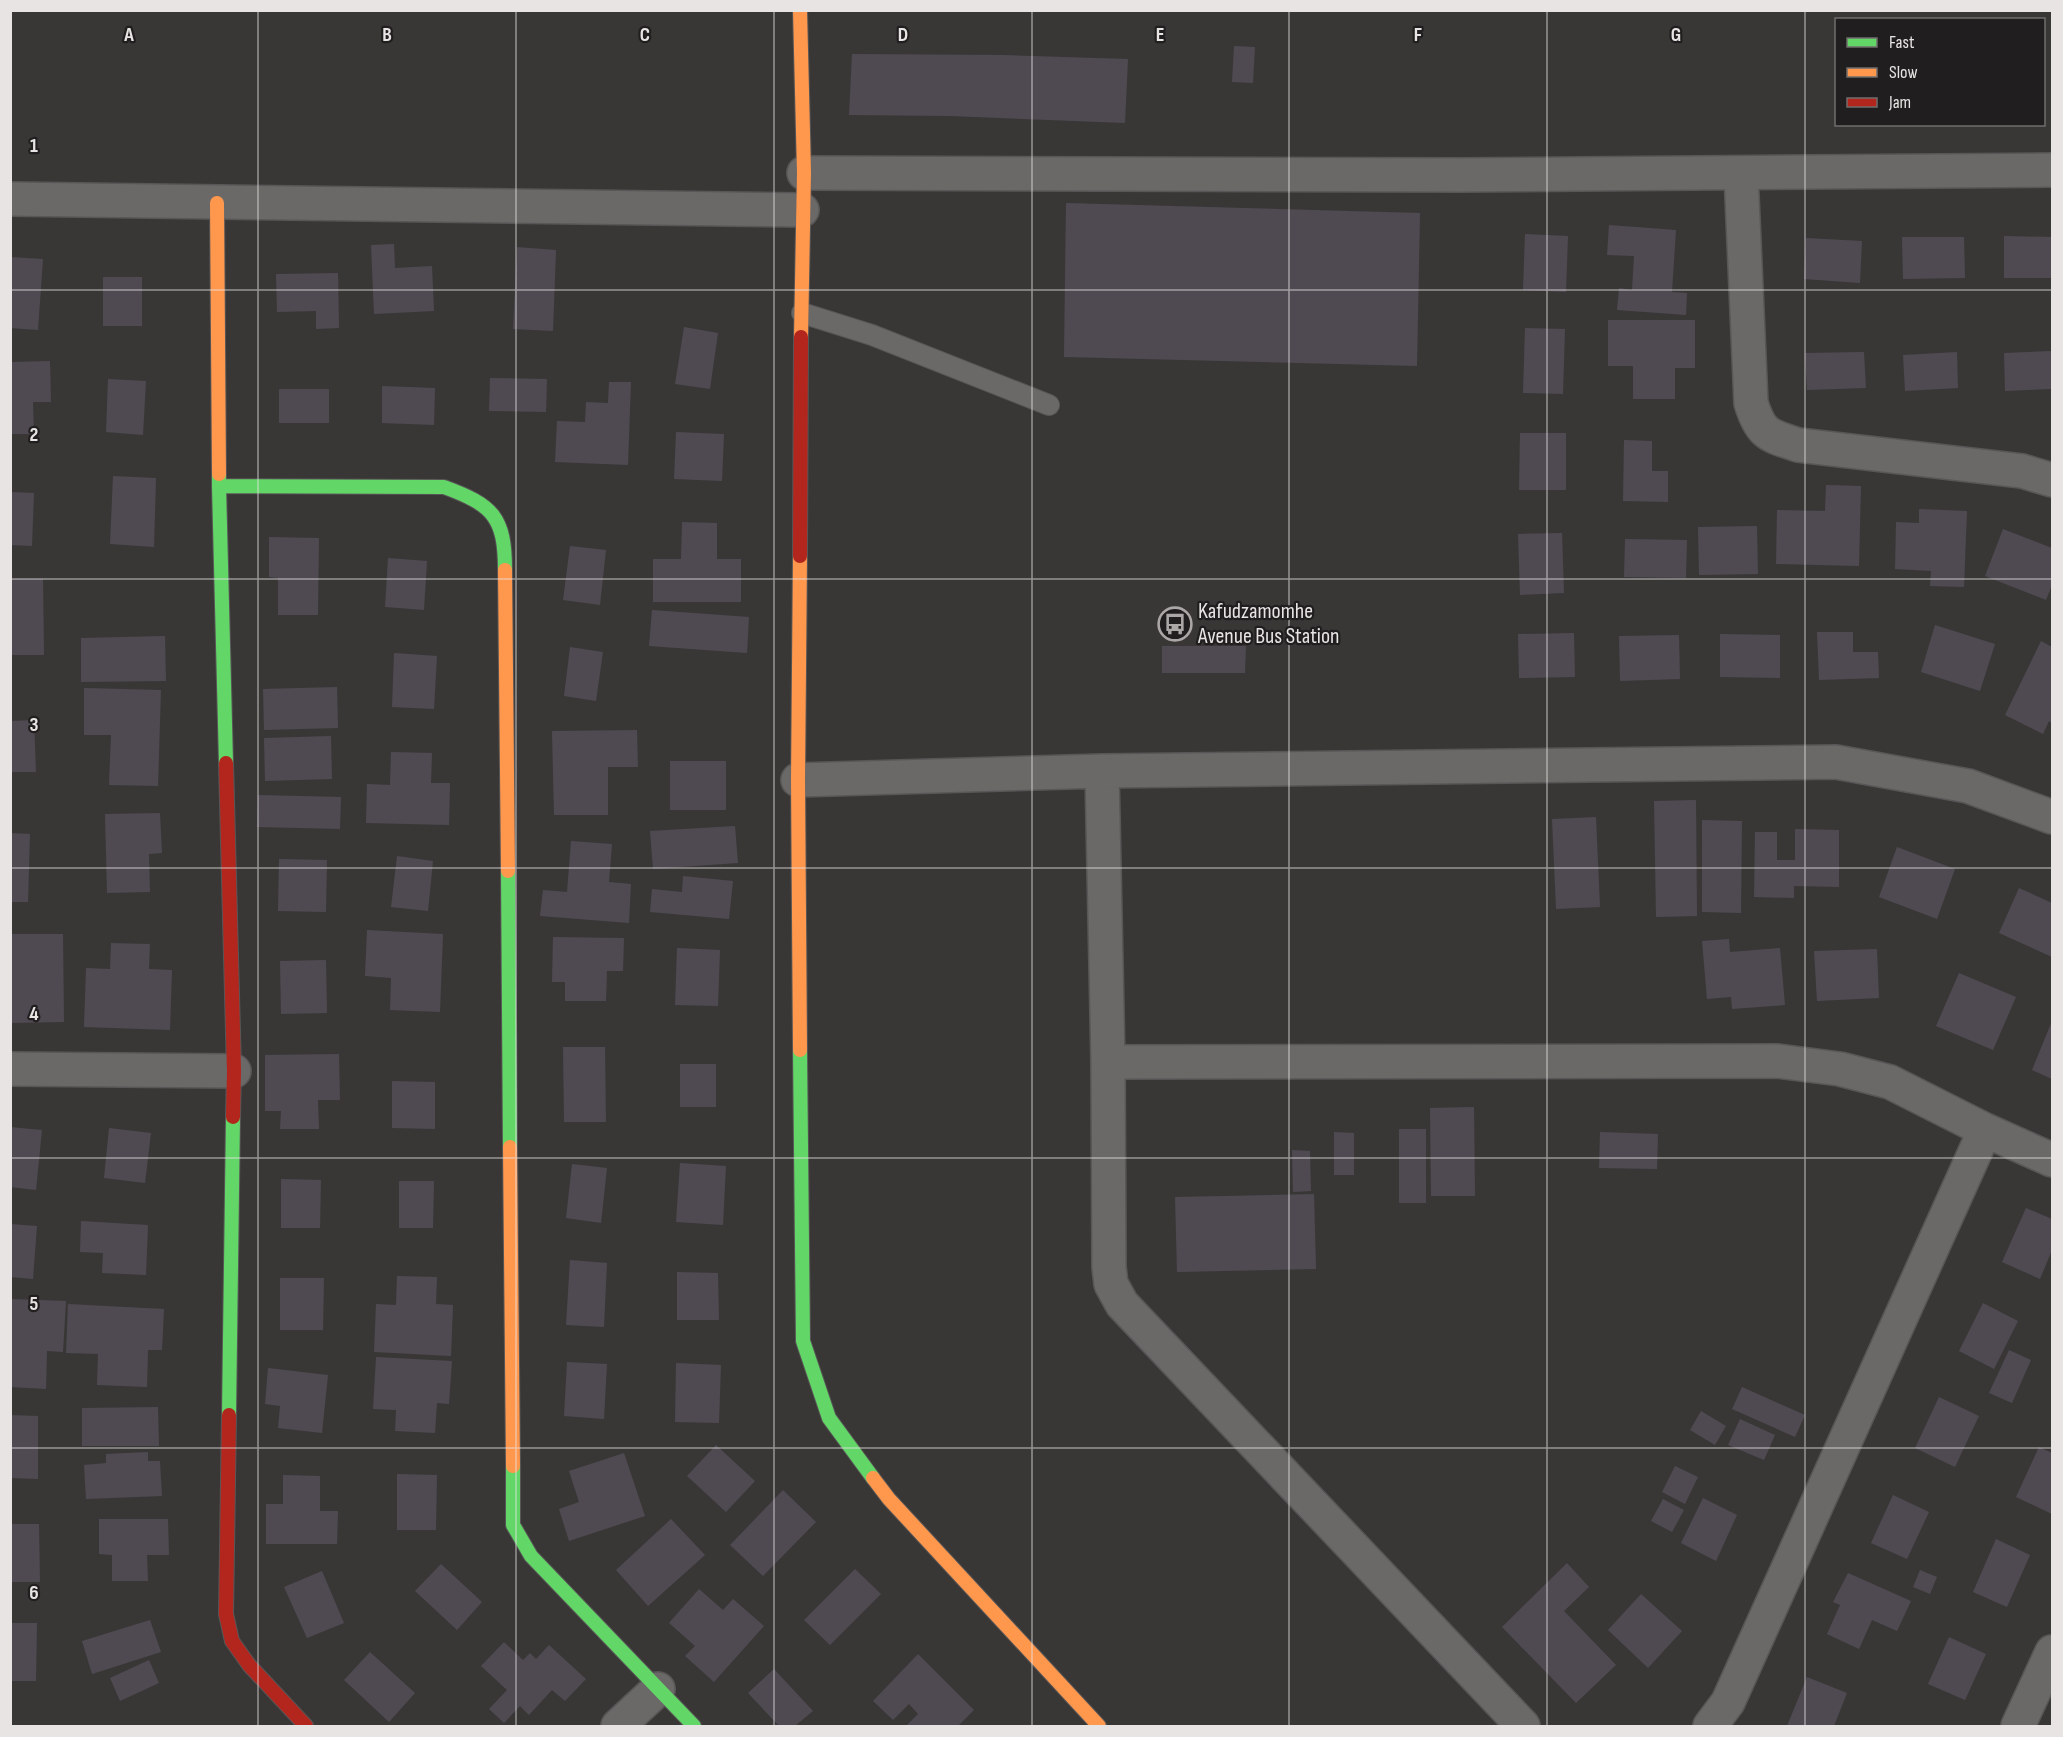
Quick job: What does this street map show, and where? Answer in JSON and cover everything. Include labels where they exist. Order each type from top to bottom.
[{"type":"street","points":[[800,10],[804,173],[798,780],[803,1341],[829,1418],[888,1499],[1099,1726]]},
{"type":"street","points":[[804,173],[1461,175],[2052,170]]},
{"type":"street","points":[[1740,173],[1751,403],[1758,423],[1771,436],[1798,445],[2022,471],[2052,480]]},
{"type":"street","points":[[10,200],[802,210]]},
{"type":"street","points":[[217,203],[219,486],[234,1071],[226,1614],[232,1641],[237,1649],[306,1726]]},
{"type":"street","points":[[219,486],[444,487],[474,498],[494,516],[505,543],[513,1525],[531,1556],[693,1726]]},
{"type":"street","points":[[798,780],[1102,771],[1836,762],[1968,786],[2052,817]]},
{"type":"street","points":[[1102,771],[1108,1062],[1109,1267],[1112,1284],[1122,1304],[1523,1726]]},
{"type":"street","points":[[1108,1062],[1778,1061],[1840,1069],[1890,1082],[1985,1130],[2052,1160]]},
{"type":"street","points":[[10,1069],[234,1071]]},
{"type":"street","points":[[1710,1726],[1728,1702],[1985,1130]]},
{"type":"street","points":[[2018,1726],[2052,1652]]},
{"type":"street","points":[[618,1726],[658,1689]]},
{"type":"lane","points":[[802,313],[872,334],[1049,405]]},
{"type":"building","points":[[1234,46],[1255,47],[1253,83],[1232,82]]},
{"type":"building","points":[[852,54],[1128,59],[1125,123],[950,116],[849,115]]},
{"type":"building","points":[[1066,203],[1420,213],[1417,366],[1064,357]]},
{"type":"building","points":[[1609,225],[1676,230],[1672,292],[1687,293],[1686,315],[1617,310],[1619,288],[1632,290],[1634,256],[1607,255]]},
{"type":"building","points":[[1525,234],[1568,236],[1566,292],[1523,290]]},
{"type":"building","points":[[2004,236],[2052,237],[2052,278],[2004,278]]},
{"type":"building","points":[[1902,237],[1964,237],[1965,278],[1903,279]]},
{"type":"building","points":[[1806,238],[1862,241],[1860,283],[1804,279]]},
{"type":"building","points":[[394,244],[395,268],[432,266],[434,311],[374,314],[371,245]]},
{"type":"building","points":[[517,247],[556,250],[553,331],[513,329]]},
{"type":"building","points":[[10,257],[43,259],[38,330],[10,328]]},
{"type":"building","points":[[338,273],[339,328],[316,329],[316,311],[277,312],[276,274]]},
{"type":"building","points":[[103,277],[142,277],[142,326],[103,326]]},
{"type":"building","points":[[1608,320],[1695,320],[1695,368],[1675,368],[1675,399],[1633,399],[1633,366],[1608,366]]},
{"type":"building","points":[[684,327],[718,333],[710,389],[675,384]]},
{"type":"building","points":[[1525,328],[1565,329],[1563,394],[1523,393]]},
{"type":"building","points":[[2052,351],[2052,389],[2005,391],[2004,353]]},
{"type":"building","points":[[1864,352],[1866,388],[1807,390],[1805,353]]},
{"type":"building","points":[[1957,352],[1958,388],[1905,391],[1903,355]]},
{"type":"building","points":[[50,361],[51,402],[33,402],[34,434],[10,434],[10,362]]},
{"type":"building","points":[[490,378],[547,379],[546,412],[489,411]]},
{"type":"building","points":[[108,379],[146,381],[143,435],[106,432]]},
{"type":"building","points":[[609,382],[631,382],[628,465],[555,462],[557,421],[585,422],[586,402],[608,403]]},
{"type":"building","points":[[382,386],[435,388],[434,425],[382,423]]},
{"type":"building","points":[[279,389],[329,389],[329,423],[279,423]]},
{"type":"building","points":[[676,432],[724,434],[722,481],[674,479]]},
{"type":"building","points":[[1520,433],[1566,433],[1566,490],[1519,490]]},
{"type":"building","points":[[1624,440],[1652,441],[1652,471],[1668,471],[1668,502],[1623,501]]},
{"type":"building","points":[[113,476],[156,478],[154,547],[110,544]]},
{"type":"building","points":[[1826,485],[1861,486],[1859,566],[1776,564],[1777,510],[1825,511]]},
{"type":"building","points":[[10,492],[34,493],[32,546],[10,545]]},
{"type":"building","points":[[1919,509],[1967,511],[1964,587],[1930,586],[1931,571],[1895,569],[1896,522],[1919,523]]},
{"type":"building","points":[[682,522],[717,523],[717,559],[741,559],[741,602],[653,602],[653,559],[681,559]]},
{"type":"building","points":[[1757,526],[1758,574],[1699,575],[1698,527]]},
{"type":"building","points":[[2003,529],[2052,548],[2052,585],[2046,600],[1985,576]]},
{"type":"building","points":[[1562,533],[1564,593],[1520,595],[1518,534]]},
{"type":"building","points":[[269,537],[319,538],[318,615],[278,615],[278,578],[269,577]]},
{"type":"building","points":[[1625,539],[1687,540],[1686,578],[1624,577]]},
{"type":"building","points":[[570,546],[606,550],[600,605],[563,600]]},
{"type":"building","points":[[388,558],[427,561],[424,610],[385,607]]},
{"type":"building","points":[[10,579],[43,579],[44,655],[10,655]]},
{"type":"building","points":[[652,610],[749,617],[747,653],[649,646]]},
{"type":"building","points":[[1935,625],[1995,644],[1980,691],[1921,672]]},
{"type":"building","points":[[1817,632],[1853,632],[1853,652],[1878,652],[1879,678],[1819,680]]},
{"type":"building","points":[[1574,633],[1575,677],[1519,678],[1518,634]]},
{"type":"building","points":[[1720,634],[1780,635],[1780,678],[1720,677]]},
{"type":"building","points":[[1679,635],[1680,679],[1620,681],[1619,636]]},
{"type":"building","points":[[165,636],[166,681],[81,682],[81,638]]},
{"type":"building","points":[[2041,641],[2052,647],[2052,723],[2049,721],[2043,734],[2005,715]]},
{"type":"building","points":[[1162,646],[1246,646],[1245,673],[1162,673]]},
{"type":"building","points":[[570,647],[603,652],[596,701],[564,696]]},
{"type":"building","points":[[394,653],[437,656],[434,709],[392,707]]},
{"type":"building","points":[[337,687],[338,728],[264,730],[263,689]]},
{"type":"building","points":[[84,688],[161,690],[158,786],[109,785],[111,735],[84,735]]},
{"type":"building","points":[[34,720],[36,772],[10,772],[10,721]]},
{"type":"building","points":[[637,730],[638,767],[608,767],[608,815],[554,815],[552,731]]},
{"type":"building","points":[[331,736],[332,779],[265,781],[264,738]]},
{"type":"building","points":[[391,752],[432,753],[431,783],[450,783],[449,825],[366,823],[367,784],[390,785]]},
{"type":"building","points":[[670,761],[726,761],[726,810],[670,810]]},
{"type":"building","points":[[258,795],[341,797],[340,829],[257,827]]},
{"type":"building","points":[[1696,800],[1697,916],[1656,917],[1654,801]]},
{"type":"building","points":[[160,813],[162,853],[149,854],[150,892],[107,893],[105,814]]},
{"type":"building","points":[[1596,817],[1600,907],[1556,909],[1552,819]]},
{"type":"building","points":[[1702,820],[1742,821],[1741,913],[1702,912]]},
{"type":"building","points":[[735,826],[738,863],[653,869],[650,831]]},
{"type":"building","points":[[1795,829],[1839,830],[1839,887],[1794,886],[1794,898],[1754,897],[1755,832],[1777,832],[1777,860],[1795,860]]},
{"type":"building","points":[[10,833],[30,834],[28,902],[10,902]]},
{"type":"building","points":[[571,841],[612,844],[609,882],[631,884],[629,923],[540,916],[543,890],[567,892]]},
{"type":"building","points":[[1897,847],[1955,869],[1937,919],[1879,897]]},
{"type":"building","points":[[397,856],[433,861],[428,911],[391,907]]},
{"type":"building","points":[[279,859],[327,860],[326,912],[278,911]]},
{"type":"building","points":[[683,876],[733,881],[729,919],[650,912],[652,889],[682,892]]},
{"type":"building","points":[[2019,888],[2052,903],[2052,957],[1999,933]]},
{"type":"building","points":[[367,930],[443,934],[440,1012],[390,1010],[391,978],[365,976]]},
{"type":"building","points":[[10,934],[63,934],[64,1022],[10,1023]]},
{"type":"building","points":[[553,937],[624,938],[623,971],[607,971],[606,1001],[565,1001],[565,982],[552,982]]},
{"type":"building","points":[[1729,939],[1730,952],[1780,948],[1785,1005],[1732,1009],[1731,997],[1707,999],[1702,941]]},
{"type":"building","points":[[111,943],[150,944],[149,969],[172,970],[170,1030],[84,1027],[86,968],[110,969]]},
{"type":"building","points":[[677,948],[720,950],[718,1006],[675,1005]]},
{"type":"building","points":[[1877,949],[1879,998],[1817,1001],[1814,951]]},
{"type":"building","points":[[326,960],[327,1013],[281,1014],[280,961]]},
{"type":"building","points":[[1959,973],[2016,997],[1993,1050],[1936,1026]]},
{"type":"building","points":[[2052,1021],[2052,1079],[2032,1070]]},
{"type":"building","points":[[563,1047],[605,1047],[606,1122],[564,1122]]},
{"type":"building","points":[[339,1054],[340,1100],[318,1100],[319,1129],[280,1129],[281,1111],[265,1111],[265,1055]]},
{"type":"building","points":[[680,1064],[716,1064],[716,1107],[680,1107]]},
{"type":"building","points":[[392,1081],[435,1082],[435,1129],[392,1128]]},
{"type":"building","points":[[1474,1107],[1475,1196],[1431,1196],[1430,1108]]},
{"type":"building","points":[[10,1127],[42,1130],[36,1190],[10,1187]]},
{"type":"building","points":[[109,1128],[151,1133],[145,1183],[104,1178]]},
{"type":"building","points":[[1399,1129],[1426,1129],[1426,1203],[1399,1203]]},
{"type":"building","points":[[1334,1132],[1354,1133],[1354,1175],[1334,1175]]},
{"type":"building","points":[[1600,1132],[1658,1134],[1657,1169],[1599,1168]]},
{"type":"building","points":[[1292,1150],[1310,1151],[1311,1191],[1293,1192]]},
{"type":"building","points":[[680,1163],[726,1166],[723,1225],[676,1222]]},
{"type":"building","points":[[572,1164],[607,1168],[601,1223],[566,1218]]},
{"type":"building","points":[[281,1179],[321,1180],[320,1228],[281,1228]]},
{"type":"building","points":[[399,1181],[434,1181],[433,1228],[399,1228]]},
{"type":"building","points":[[1314,1194],[1316,1269],[1177,1272],[1175,1197]]},
{"type":"building","points":[[2026,1208],[2052,1219],[2052,1250],[2040,1279],[2002,1262]]},
{"type":"building","points":[[81,1221],[148,1225],[146,1275],[102,1273],[103,1253],[80,1252]]},
{"type":"building","points":[[10,1224],[37,1226],[33,1279],[10,1277]]},
{"type":"building","points":[[570,1260],[607,1263],[604,1327],[566,1325]]},
{"type":"building","points":[[677,1272],[718,1273],[719,1320],[677,1320]]},
{"type":"building","points":[[397,1276],[437,1277],[436,1304],[453,1305],[451,1356],[374,1352],[376,1304],[396,1305]]},
{"type":"building","points":[[280,1278],[324,1278],[323,1330],[280,1330]]},
{"type":"building","points":[[10,1299],[66,1301],[63,1352],[47,1351],[46,1389],[10,1387]]},
{"type":"building","points":[[1983,1303],[2018,1321],[1994,1369],[1959,1351]]},
{"type":"building","points":[[68,1304],[164,1309],[162,1350],[148,1350],[147,1387],[97,1385],[98,1354],[66,1353]]},
{"type":"building","points":[[2009,1350],[2031,1360],[2012,1403],[1989,1393]]},
{"type":"building","points":[[376,1357],[452,1361],[449,1404],[437,1403],[435,1433],[395,1431],[396,1410],[373,1409]]},
{"type":"building","points":[[567,1362],[607,1364],[604,1419],[564,1416]]},
{"type":"building","points":[[676,1363],[721,1365],[719,1423],[675,1422]]},
{"type":"building","points":[[268,1368],[328,1375],[322,1433],[278,1428],[280,1406],[265,1404]]},
{"type":"building","points":[[1742,1387],[1805,1415],[1795,1437],[1732,1409]]},
{"type":"building","points":[[1939,1397],[1979,1416],[1955,1467],[1915,1448]]},
{"type":"building","points":[[158,1407],[159,1446],[82,1446],[82,1408]]},
{"type":"building","points":[[1701,1411],[1726,1426],[1715,1445],[1690,1430]]},
{"type":"building","points":[[10,1415],[38,1416],[38,1479],[10,1478]]},
{"type":"building","points":[[1740,1419],[1775,1435],[1764,1460],[1728,1445]]},
{"type":"building","points":[[716,1445],[755,1481],[726,1512],[687,1476]]},
{"type":"building","points":[[2039,1447],[2052,1453],[2052,1514],[2016,1497]]},
{"type":"building","points":[[148,1452],[148,1461],[160,1461],[162,1496],[86,1499],[84,1465],[106,1463],[106,1454]]},
{"type":"building","points":[[624,1453],[645,1516],[569,1541],[559,1509],[579,1502],[569,1471]]},
{"type":"building","points":[[1675,1466],[1698,1477],[1685,1504],[1662,1492]]},
{"type":"building","points":[[397,1474],[437,1475],[436,1530],[397,1530]]},
{"type":"building","points":[[283,1475],[320,1476],[320,1511],[338,1511],[337,1544],[266,1544],[266,1504],[283,1504]]},
{"type":"building","points":[[783,1490],[816,1522],[763,1576],[730,1545]]},
{"type":"building","points":[[1893,1495],[1929,1512],[1907,1559],[1871,1543]]},
{"type":"building","points":[[1703,1498],[1737,1515],[1716,1561],[1681,1543]]},
{"type":"building","points":[[1663,1499],[1684,1510],[1672,1532],[1651,1521]]},
{"type":"building","points":[[99,1519],[168,1519],[169,1555],[147,1555],[148,1581],[112,1581],[112,1555],[99,1554]]},
{"type":"building","points":[[671,1519],[705,1555],[648,1606],[616,1570]]},
{"type":"building","points":[[10,1524],[39,1524],[40,1582],[10,1582]]},
{"type":"building","points":[[1996,1539],[2030,1555],[2007,1607],[1973,1592]]},
{"type":"building","points":[[1567,1563],[1589,1587],[1564,1611],[1616,1665],[1576,1703],[1502,1627]]},
{"type":"building","points":[[441,1564],[482,1602],[457,1630],[415,1591]]},
{"type":"building","points":[[855,1569],[881,1594],[830,1645],[804,1620]]},
{"type":"building","points":[[1920,1570],[1937,1577],[1930,1594],[1913,1587]]},
{"type":"building","points":[[322,1571],[344,1623],[307,1638],[284,1587]]},
{"type":"building","points":[[1848,1573],[1911,1601],[1897,1631],[1872,1620],[1859,1649],[1827,1634],[1840,1605],[1833,1602]]},
{"type":"building","points":[[699,1589],[723,1610],[733,1599],[764,1626],[714,1682],[685,1656],[695,1646],[669,1623]]},
{"type":"building","points":[[1641,1594],[1682,1631],[1648,1668],[1608,1630]]},
{"type":"building","points":[[150,1620],[161,1652],[92,1674],[82,1641]]},
{"type":"building","points":[[10,1623],[37,1623],[36,1681],[10,1681]]},
{"type":"building","points":[[1949,1637],[1986,1654],[1965,1700],[1928,1684]]},
{"type":"building","points":[[504,1642],[523,1660],[530,1653],[536,1659],[549,1645],[586,1679],[565,1701],[552,1690],[529,1715],[520,1706],[504,1723],[489,1709],[507,1690],[481,1666]]},
{"type":"building","points":[[370,1652],[415,1693],[389,1722],[344,1680]]},
{"type":"building","points":[[918,1654],[974,1710],[958,1726],[906,1726],[918,1714],[909,1704],[893,1720],[873,1701]]},
{"type":"building","points":[[149,1660],[159,1683],[120,1701],[110,1678]]},
{"type":"building","points":[[774,1669],[813,1711],[795,1726],[779,1726],[748,1693]]},
{"type":"building","points":[[1807,1677],[1847,1693],[1834,1726],[1787,1726]]},
{"type":"traffic: fast","points":[[219,474],[219,486],[444,487],[474,500],[493,515],[502,537],[505,570]]},
{"type":"traffic: fast","points":[[219,486],[226,763]]},
{"type":"traffic: fast","points":[[508,871],[510,1147]]},
{"type":"traffic: fast","points":[[800,1050],[803,1341],[829,1418],[873,1478]]},
{"type":"traffic: fast","points":[[229,1415],[233,1117]]},
{"type":"traffic: fast","points":[[513,1466],[513,1525],[531,1556],[694,1726]]},
{"type":"traffic: slow","points":[[800,10],[804,173],[801,337]]},
{"type":"traffic: slow","points":[[217,203],[219,474]]},
{"type":"traffic: slow","points":[[800,556],[798,780],[800,1050]]},
{"type":"traffic: slow","points":[[505,570],[508,871]]},
{"type":"traffic: slow","points":[[510,1147],[513,1466]]},
{"type":"traffic: slow","points":[[873,1478],[889,1499],[1099,1726]]},
{"type":"traffic: jam","points":[[800,556],[801,337]]},
{"type":"traffic: jam","points":[[226,763],[234,1071],[233,1117]]},
{"type":"traffic: jam","points":[[229,1415],[226,1614],[232,1641],[249,1665],[306,1726]]},
{"type":"place","name":"Kafudzamomhe Avenue Bus Station","points":[[1175,624]]}]
